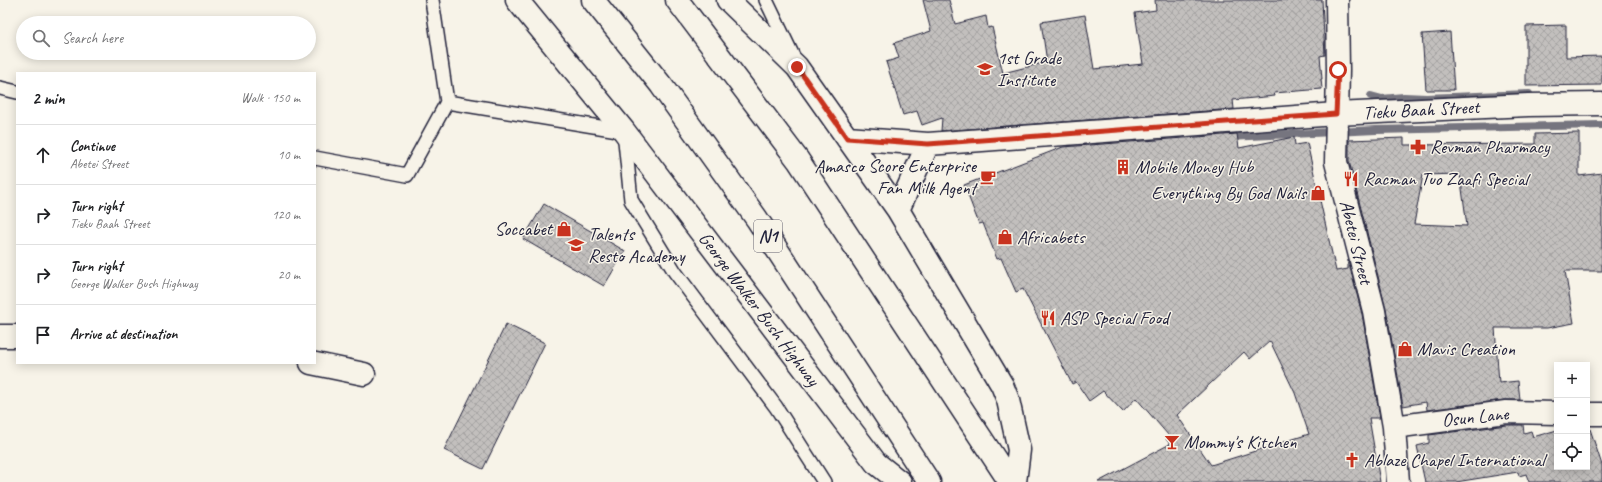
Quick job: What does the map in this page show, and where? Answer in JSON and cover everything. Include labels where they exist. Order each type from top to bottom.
[{"type":"main road","name":"George Walker Bush Highway","points":[[517,0],[624,131],[876,463],[900,482]]},
{"type":"main road","name":"N1","points":[[593,0],[661,84],[757,219],[929,482]]},
{"type":"main road","points":[[677,0],[798,160],[1010,482]]},
{"type":"main road","points":[[728,0],[797,67],[898,210],[1002,385],[1008,400],[1019,450],[1015,482]]},
{"type":"main road","name":"Abetei Street","points":[[1337,0],[1338,70],[1336,162],[1374,311],[1394,427],[1398,482]]},
{"type":"main road","name":"Tieku Baah Street","points":[[847,138],[928,144],[1336,114],[1528,105],[1602,104]]},
{"type":"main road","points":[[898,210],[928,144]]},
{"type":"main road","points":[[0,336],[16,336]]},
{"type":"main road","points":[[316,364],[364,374]]},
{"type":"main road","name":"Osun Lane","points":[[1394,427],[1506,412],[1554,413]]},
{"type":"main road","points":[[1590,414],[1602,414]]},
{"type":"lane","points":[[316,158],[407,176],[447,102],[432,0]]},
{"type":"lane","points":[[766,0],[797,67]]},
{"type":"lane","points":[[0,88],[16,92]]},
{"type":"lane","points":[[447,102],[624,131],[631,200],[676,272],[776,407],[824,482]]},
{"type":"building","points":[[923,0],[949,0],[955,24],[986,16],[988,28],[992,27],[1003,73],[1047,62],[1041,22],[1085,15],[1094,69],[1143,64],[1135,13],[1156,10],[1155,0],[1322,0],[1325,55],[1320,56],[1322,89],[1274,93],[1275,96],[1233,100],[1234,109],[941,131],[942,118],[922,125],[917,111],[903,115],[886,62],[899,58],[894,43],[931,31]]},
{"type":"building","points":[[1566,25],[1566,57],[1602,56],[1602,85],[1526,86],[1526,26]]},
{"type":"building","points":[[1450,32],[1454,90],[1426,90],[1422,34]]},
{"type":"building","points":[[1579,133],[1579,176],[1602,173],[1602,271],[1565,271],[1574,323],[1547,328],[1495,328],[1499,383],[1518,381],[1520,400],[1504,400],[1427,410],[1426,402],[1403,406],[1386,308],[1349,161],[1349,140],[1404,138],[1404,145],[1535,144],[1535,134]],"holes":[[[1460,174],[1467,226],[1414,224],[1423,175]]]},
{"type":"building","points":[[1237,134],[1239,148],[1294,137],[1295,145],[1307,143],[1336,271],[1348,269],[1348,260],[1362,314],[1380,418],[1369,418],[1380,482],[1098,482],[1170,444],[1166,439],[1169,436],[1136,398],[1123,412],[1103,391],[1089,401],[1076,382],[1072,384],[1023,289],[1016,292],[1001,258],[997,259],[983,223],[979,224],[964,185],[1063,147]],"holes":[[[1270,341],[1295,393],[1309,434],[1211,465],[1177,415],[1244,352],[1250,359]]]},
{"type":"building","points":[[544,204],[625,251],[604,286],[523,239]]},
{"type":"building","points":[[506,324],[545,343],[483,469],[444,450]]},
{"type":"building","points":[[1507,425],[1523,425],[1524,433],[1531,431],[1533,437],[1554,431],[1554,470],[1590,470],[1590,429],[1602,465],[1602,482],[1529,482],[1526,474],[1519,476],[1518,472],[1456,482],[1425,482],[1417,446],[1429,443],[1429,435]]},
{"type":"waterway","points":[[1371,96],[1382,99],[1404,97],[1426,98],[1529,94]]},
{"type":"waterway","points":[[1227,137],[1376,130],[1602,125]]},
{"type":"place","name":"1st Grade Institute","points":[[985,69]]},
{"type":"place","name":"Revman Pharmacy","points":[[1418,147]]},
{"type":"place","name":"Mobile Money Hub","points":[[1123,167]]},
{"type":"place","name":"Amasco Score Enterprise Fan Milk Agent","points":[[988,177]]},
{"type":"place","name":"Racman Tuo Zaafi Special","points":[[1351,179]]},
{"type":"place","name":"Everything By God Nails","points":[[1318,193]]},
{"type":"place","name":"Soccabet","points":[[564,229]]},
{"type":"place","name":"Africabets","points":[[1005,237]]},
{"type":"place","name":"Talents Resto Academy","points":[[576,245]]},
{"type":"place","name":"ASP Special Food","points":[[1048,318]]},
{"type":"place","name":"Mavis Creation","points":[[1405,349]]},
{"type":"place","name":"Mommy's Kitchen","points":[[1172,442]]},
{"type":"place","name":"Ablaze Chapel International","points":[[1352,460]]},
{"type":"route","points":[[797,67],[847,138],[928,144],[1336,114],[1338,70]]}]
